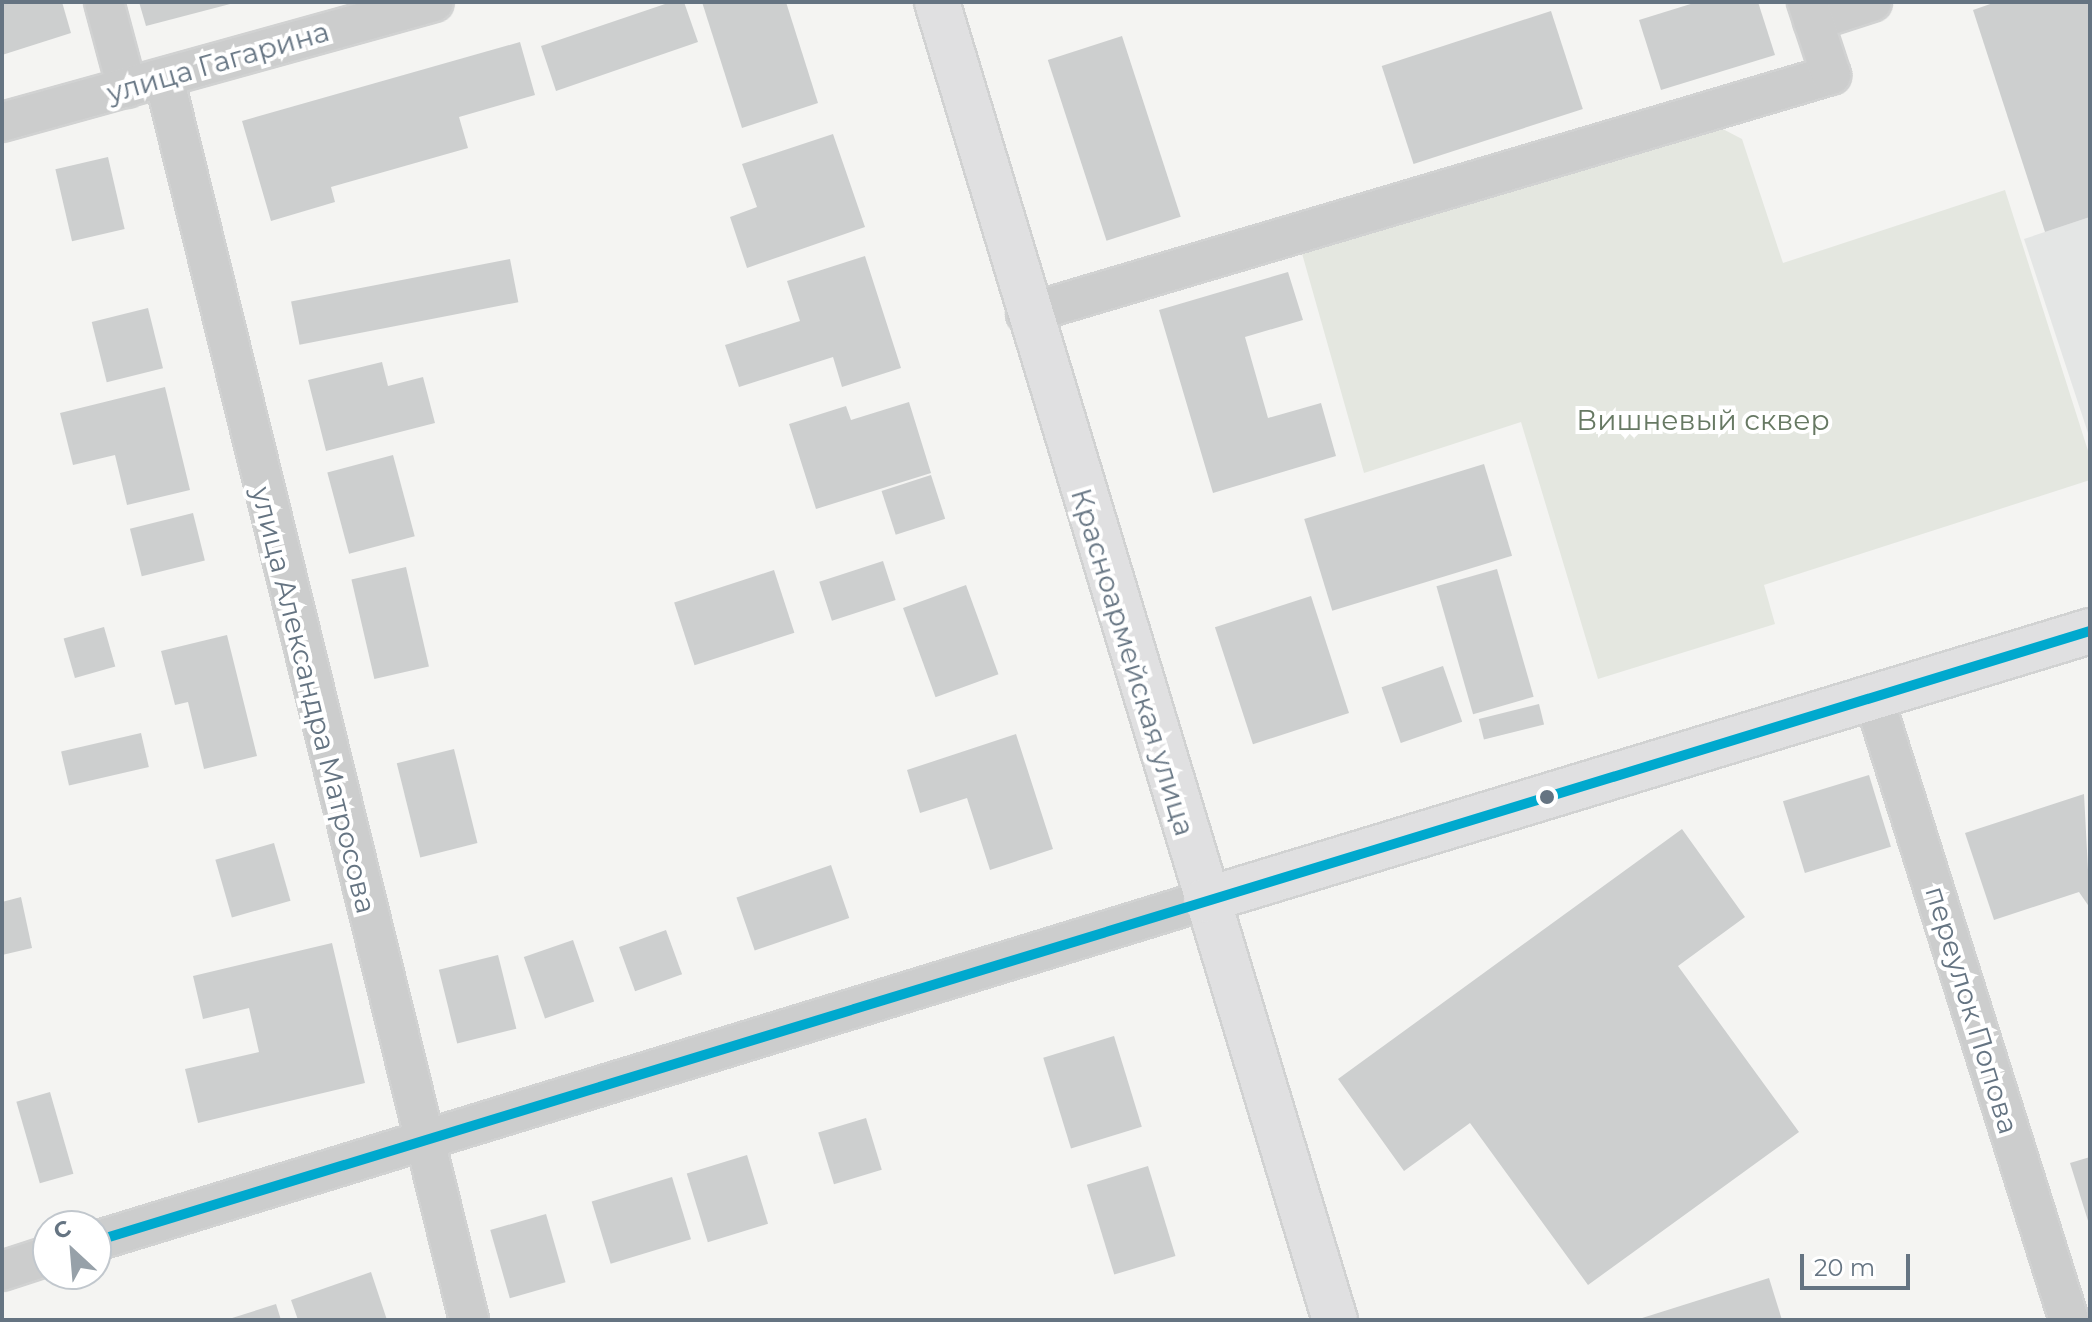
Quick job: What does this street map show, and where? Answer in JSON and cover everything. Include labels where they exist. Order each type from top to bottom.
[{"type":"main road","name":"Красноармейская улица","points":[[937,2],[1026,314],[1335,1320]]},
{"type":"main road","points":[[1206,900],[2090,631]]},
{"type":"street","points":[[104,2],[127,88]]},
{"type":"street","name":"улица Гагарина","points":[[2,122],[164,78],[380,9],[434,2]]},
{"type":"street","points":[[1026,314],[1831,75],[1810,11],[1872,2]]},
{"type":"street","name":"улица Александра Матросова","points":[[164,78],[419,1140],[469,1320]]},
{"type":"street","name":"переулок Попова","points":[[1874,699],[2069,1320]]},
{"type":"street","points":[[112,1236],[1206,900]]},
{"type":"street","points":[[2,1271],[32,1261]]},
{"type":"shaded area","points":[[2090,217],[2090,439],[2024,239]]},
{"type":"green space","name":"Вишневый сквер","points":[[1717,126],[1742,139],[1783,263],[2005,190],[2090,457],[2090,480],[1764,585],[1775,624],[1598,679],[1521,422],[1364,473],[1301,250]]},
{"type":"building","points":[[2,2],[62,2],[71,33],[2,55]]},
{"type":"building","points":[[139,2],[234,2],[234,3],[146,26]]},
{"type":"building","points":[[671,2],[684,2],[698,42],[556,91],[541,46]]},
{"type":"building","points":[[702,2],[786,2],[818,103],[742,128]]},
{"type":"building","points":[[1697,2],[1758,2],[1775,55],[1661,90],[1639,20]]},
{"type":"building","points":[[1996,2],[2090,2],[2090,217],[2045,232],[1973,10]]},
{"type":"building","points":[[1551,11],[1583,109],[1414,164],[1382,66]]},
{"type":"building","points":[[1122,36],[1181,217],[1107,241],[1048,60]]},
{"type":"building","points":[[520,42],[535,95],[459,117],[468,148],[331,187],[335,202],[271,221],[242,121]]},
{"type":"building","points":[[833,134],[865,227],[747,268],[730,217],[757,207],[742,164]]},
{"type":"building","points":[[108,157],[125,229],[72,241],[55,169]]},
{"type":"building","points":[[865,256],[901,368],[842,387],[833,357],[739,387],[725,345],[800,321],[787,281]]},
{"type":"building","points":[[510,259],[518,302],[299,345],[291,302]]},
{"type":"building","points":[[1288,272],[1303,320],[1245,337],[1268,418],[1321,403],[1336,456],[1213,493],[1159,310]]},
{"type":"building","points":[[148,308],[163,368],[107,382],[92,322]]},
{"type":"building","points":[[382,362],[388,386],[423,377],[435,423],[326,451],[308,380]]},
{"type":"building","points":[[165,387],[190,490],[127,505],[115,455],[73,465],[60,413]]},
{"type":"building","points":[[909,402],[931,473],[816,509],[789,424],[846,406],[851,420]]},
{"type":"building","points":[[393,455],[415,536],[349,554],[327,473]]},
{"type":"building","points":[[1484,464],[1512,556],[1332,611],[1304,519]]},
{"type":"building","points":[[931,475],[945,519],[896,535],[882,491]]},
{"type":"building","points":[[193,513],[205,561],[142,576],[130,529]]},
{"type":"building","points":[[883,561],[896,600],[832,621],[819,582]]},
{"type":"building","points":[[406,567],[429,666],[374,679],[351,580]]},
{"type":"building","points":[[1497,569],[1534,697],[1473,714],[1436,586]]},
{"type":"building","points":[[774,570],[794,633],[695,665],[674,602]]},
{"type":"building","points":[[966,585],[998,674],[936,697],[903,608]]},
{"type":"building","points":[[1311,596],[1349,713],[1253,744],[1215,627]]},
{"type":"building","points":[[104,627],[115,666],[75,678],[64,639]]},
{"type":"building","points":[[227,635],[257,756],[204,769],[188,702],[175,705],[161,651]]},
{"type":"building","points":[[1443,666],[1462,722],[1401,743],[1382,687]]},
{"type":"building","points":[[1539,704],[1544,724],[1484,739],[1479,719]]},
{"type":"building","points":[[141,733],[149,767],[69,786],[61,751]]},
{"type":"building","points":[[1016,734],[1053,849],[990,870],[967,798],[920,813],[907,770]]},
{"type":"building","points":[[454,749],[477,843],[420,857],[397,763]]},
{"type":"building","points":[[1869,775],[1891,847],[1805,873],[1783,801]]},
{"type":"building","points":[[2084,794],[2090,908],[2079,892],[1994,920],[1965,833]]},
{"type":"building","points":[[1682,829],[1745,917],[1678,966],[1799,1132],[1588,1285],[1470,1123],[1404,1171],[1338,1079]]},
{"type":"building","points":[[274,843],[291,901],[232,917],[215,860]]},
{"type":"building","points":[[831,865],[849,918],[755,951],[736,898]]},
{"type":"building","points":[[21,897],[32,948],[2,955],[2,902]]},
{"type":"building","points":[[666,930],[682,974],[635,991],[619,947]]},
{"type":"building","points":[[573,940],[594,1001],[545,1018],[524,957]]},
{"type":"building","points":[[332,943],[365,1083],[198,1123],[185,1069],[259,1052],[249,1008],[203,1019],[193,976]]},
{"type":"building","points":[[498,955],[516,1029],[457,1043],[439,970]]},
{"type":"building","points":[[1114,1036],[1142,1127],[1071,1148],[1043,1058]]},
{"type":"building","points":[[50,1092],[73,1174],[40,1183],[16,1102]]},
{"type":"building","points":[[866,1118],[882,1170],[834,1184],[818,1133]]},
{"type":"building","points":[[747,1155],[768,1224],[708,1242],[687,1173]]},
{"type":"building","points":[[2090,1157],[2090,1224],[2089,1224],[2070,1163]]},
{"type":"building","points":[[1148,1166],[1175,1256],[1114,1275],[1087,1185]]},
{"type":"building","points":[[672,1177],[691,1239],[611,1264],[592,1202]]},
{"type":"building","points":[[546,1214],[566,1282],[510,1298],[490,1230]]},
{"type":"building","points":[[371,1272],[387,1320],[298,1320],[291,1300]]},
{"type":"building","points":[[1769,1278],[1782,1320],[1639,1320],[1639,1319]]},
{"type":"building","points":[[276,1304],[281,1320],[229,1320],[229,1319]]},
{"type":"transit line","points":[[112,1236],[2090,631]]}]
